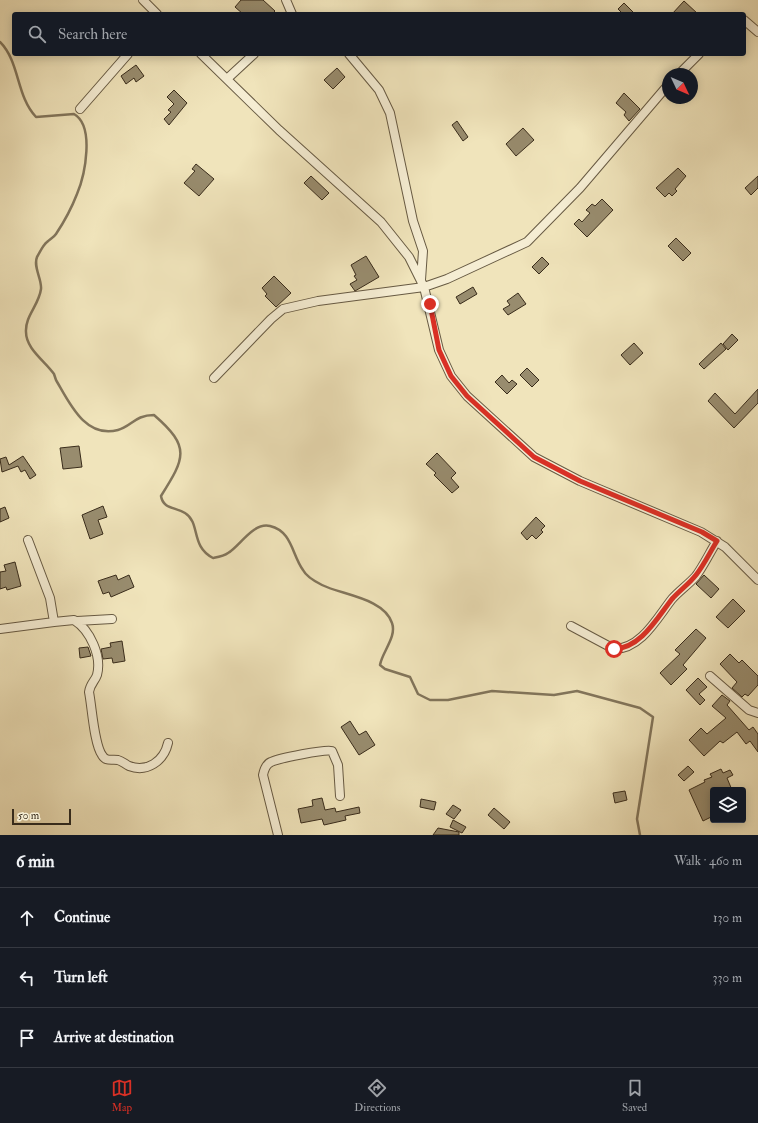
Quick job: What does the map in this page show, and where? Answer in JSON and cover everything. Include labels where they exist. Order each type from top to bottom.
[{"type":"street","points":[[142,0],[155,12]]},
{"type":"street","points":[[286,0],[291,12]]},
{"type":"street","points":[[746,22],[758,32]]},
{"type":"street","points":[[80,109],[126,56]]},
{"type":"street","points":[[203,56],[228,78],[279,130],[381,222],[409,257],[423,284]]},
{"type":"street","points":[[228,78],[252,56]]},
{"type":"street","points":[[351,56],[379,90],[390,113],[413,221],[423,251],[423,284],[439,350],[451,376],[467,396],[534,457],[580,481],[702,532],[725,547],[758,580]]},
{"type":"street","points":[[685,68],[697,56]]},
{"type":"street","points":[[214,378],[271,319],[283,309],[318,301],[447,279],[527,242],[580,188],[662,92]]},
{"type":"street","points":[[28,540],[50,598],[54,622]]},
{"type":"street","points":[[570,626],[614,649],[633,644],[652,626],[673,598],[696,576],[717,541]]},
{"type":"street","points":[[0,629],[71,619],[77,621],[112,619]]},
{"type":"street","points":[[77,621],[92,640],[96,648],[97,672],[90,686],[89,692],[98,748],[101,755],[110,761],[116,760],[138,768],[149,767],[166,753],[168,743]]},
{"type":"street","points":[[710,676],[749,710],[758,713]]},
{"type":"street","points":[[278,835],[263,774],[264,770],[271,762],[321,750],[332,752],[338,765],[340,796]]},
{"type":"building","points":[[241,0],[263,0],[275,11],[241,12],[235,7]]},
{"type":"building","points":[[684,1],[696,12],[674,12]]},
{"type":"building","points":[[624,3],[633,12],[621,12],[618,9]]},
{"type":"building","points":[[136,65],[144,76],[136,82],[134,78],[126,84],[121,76]]},
{"type":"building","points":[[337,68],[345,77],[333,89],[324,80]]},
{"type":"building","points":[[174,90],[187,103],[169,125],[164,119],[171,112],[168,110],[174,104],[167,97]]},
{"type":"building","points":[[624,93],[640,109],[629,121],[624,115],[626,112],[616,103]]},
{"type":"building","points":[[457,121],[468,137],[463,141],[452,125]]},
{"type":"building","points":[[523,128],[534,140],[516,156],[506,144]]},
{"type":"building","points":[[196,164],[214,179],[199,196],[184,183],[195,171],[192,169]]},
{"type":"building","points":[[678,168],[686,176],[675,189],[677,191],[672,196],[669,193],[665,197],[656,188]]},
{"type":"building","points":[[311,176],[329,193],[322,200],[304,183]]},
{"type":"building","points":[[758,176],[758,188],[751,195],[745,188]]},
{"type":"building","points":[[602,199],[613,210],[587,237],[574,224],[579,219],[582,222],[590,213],[586,210],[592,204],[595,206]]},
{"type":"building","points":[[676,238],[691,253],[683,261],[668,246]]},
{"type":"building","points":[[366,256],[379,277],[355,291],[350,284],[357,280],[354,276],[356,275],[351,265]]},
{"type":"building","points":[[542,257],[549,264],[539,274],[532,267]]},
{"type":"building","points":[[274,276],[291,293],[276,307],[265,296],[267,294],[262,288]]},
{"type":"building","points":[[473,287],[477,294],[460,304],[456,297]]},
{"type":"building","points":[[518,293],[526,304],[508,315],[503,309],[510,305],[507,301]]},
{"type":"building","points":[[732,334],[738,340],[728,350],[723,344]]},
{"type":"building","points":[[634,343],[643,353],[630,365],[621,355]]},
{"type":"building","points":[[721,343],[726,349],[704,369],[699,364]]},
{"type":"building","points":[[527,368],[539,380],[532,387],[520,375]]},
{"type":"building","points":[[502,375],[509,383],[512,380],[517,384],[507,394],[495,382]]},
{"type":"building","points":[[758,389],[758,403],[734,428],[708,401],[715,393],[735,414]]},
{"type":"building","points":[[79,446],[82,467],[63,469],[60,448]]},
{"type":"building","points":[[437,453],[456,473],[451,478],[459,487],[452,493],[434,475],[436,473],[426,464]]},
{"type":"building","points":[[23,456],[36,475],[30,479],[25,470],[21,472],[18,466],[2,472],[0,459],[6,457],[9,465]]},
{"type":"building","points":[[103,506],[107,517],[98,520],[103,534],[90,539],[82,515]]},
{"type":"building","points":[[5,507],[9,518],[0,522],[0,509]]},
{"type":"building","points":[[536,517],[545,526],[541,530],[543,532],[536,539],[532,535],[527,540],[521,533]]},
{"type":"building","points":[[15,562],[21,586],[7,590],[6,587],[0,589],[0,572],[6,571],[4,565]]},
{"type":"building","points":[[116,575],[118,580],[129,575],[134,587],[111,597],[109,592],[103,594],[98,581]]},
{"type":"building","points":[[704,575],[719,589],[711,598],[696,584]]},
{"type":"building","points":[[733,599],[745,611],[728,628],[716,617]]},
{"type":"building","points":[[696,629],[706,638],[683,665],[687,669],[671,685],[660,673],[680,654],[675,650]]},
{"type":"building","points":[[122,641],[125,661],[113,663],[112,658],[103,659],[101,649],[111,647],[110,643]]},
{"type":"building","points":[[88,647],[91,656],[80,658],[79,648]]},
{"type":"building","points":[[730,654],[739,663],[742,660],[758,676],[758,685],[748,696],[745,694],[742,697],[732,688],[737,682],[720,664]]},
{"type":"building","points":[[698,678],[707,687],[699,694],[705,700],[700,705],[686,690]]},
{"type":"building","points":[[722,695],[730,701],[727,705],[749,730],[753,727],[758,734],[758,752],[750,741],[746,744],[737,732],[723,743],[720,741],[704,756],[689,740],[701,728],[707,734],[726,718],[712,706]]},
{"type":"building","points":[[350,721],[359,735],[366,731],[375,745],[359,755],[341,727]]},
{"type":"building","points":[[688,766],[694,772],[684,781],[678,775]]},
{"type":"building","points":[[721,769],[723,773],[730,770],[733,775],[727,778],[731,787],[710,787],[710,818],[703,821],[689,790],[705,782],[704,780],[712,777],[710,774]]},
{"type":"building","points":[[625,791],[627,800],[615,803],[613,793]]},
{"type":"building","points":[[322,798],[325,810],[335,808],[336,812],[359,807],[360,813],[345,816],[346,820],[324,825],[322,819],[301,823],[298,809],[313,806],[312,800]]},
{"type":"building","points":[[421,799],[436,802],[434,810],[420,807]]},
{"type":"building","points":[[453,805],[461,810],[454,819],[446,814]]},
{"type":"building","points":[[494,808],[510,822],[504,829],[488,815]]},
{"type":"building","points":[[453,820],[466,827],[462,833],[450,827]]},
{"type":"building","points":[[438,828],[459,832],[459,835],[433,835]]},
{"type":"waterway","points":[[0,42],[11,59],[25,99],[36,117],[74,114],[80,120],[84,129],[86,151],[85,164],[80,186],[62,225],[55,235],[44,245],[37,257],[36,265],[41,289],[38,300],[26,326],[29,344],[54,374],[56,380],[80,417],[87,424],[96,429],[106,431],[118,430],[142,417],[154,415],[174,436],[179,445],[180,453],[179,462],[175,472],[161,496],[162,500],[167,506],[181,511],[190,517],[198,541],[206,553],[213,558],[223,556],[233,550],[252,531],[264,526],[270,526],[277,529],[287,538],[304,572],[314,581],[330,588],[362,598],[380,608],[388,615],[392,623],[393,634],[380,665],[385,669],[410,677],[418,694],[430,700],[448,700],[492,691],[554,695],[577,691],[640,708],[653,717],[637,819],[640,835]]},
{"type":"route","points":[[430,304],[439,350],[451,376],[467,396],[534,457],[580,481],[629,500],[702,532],[717,541],[696,576],[673,598],[652,626],[633,644],[614,649]]}]
